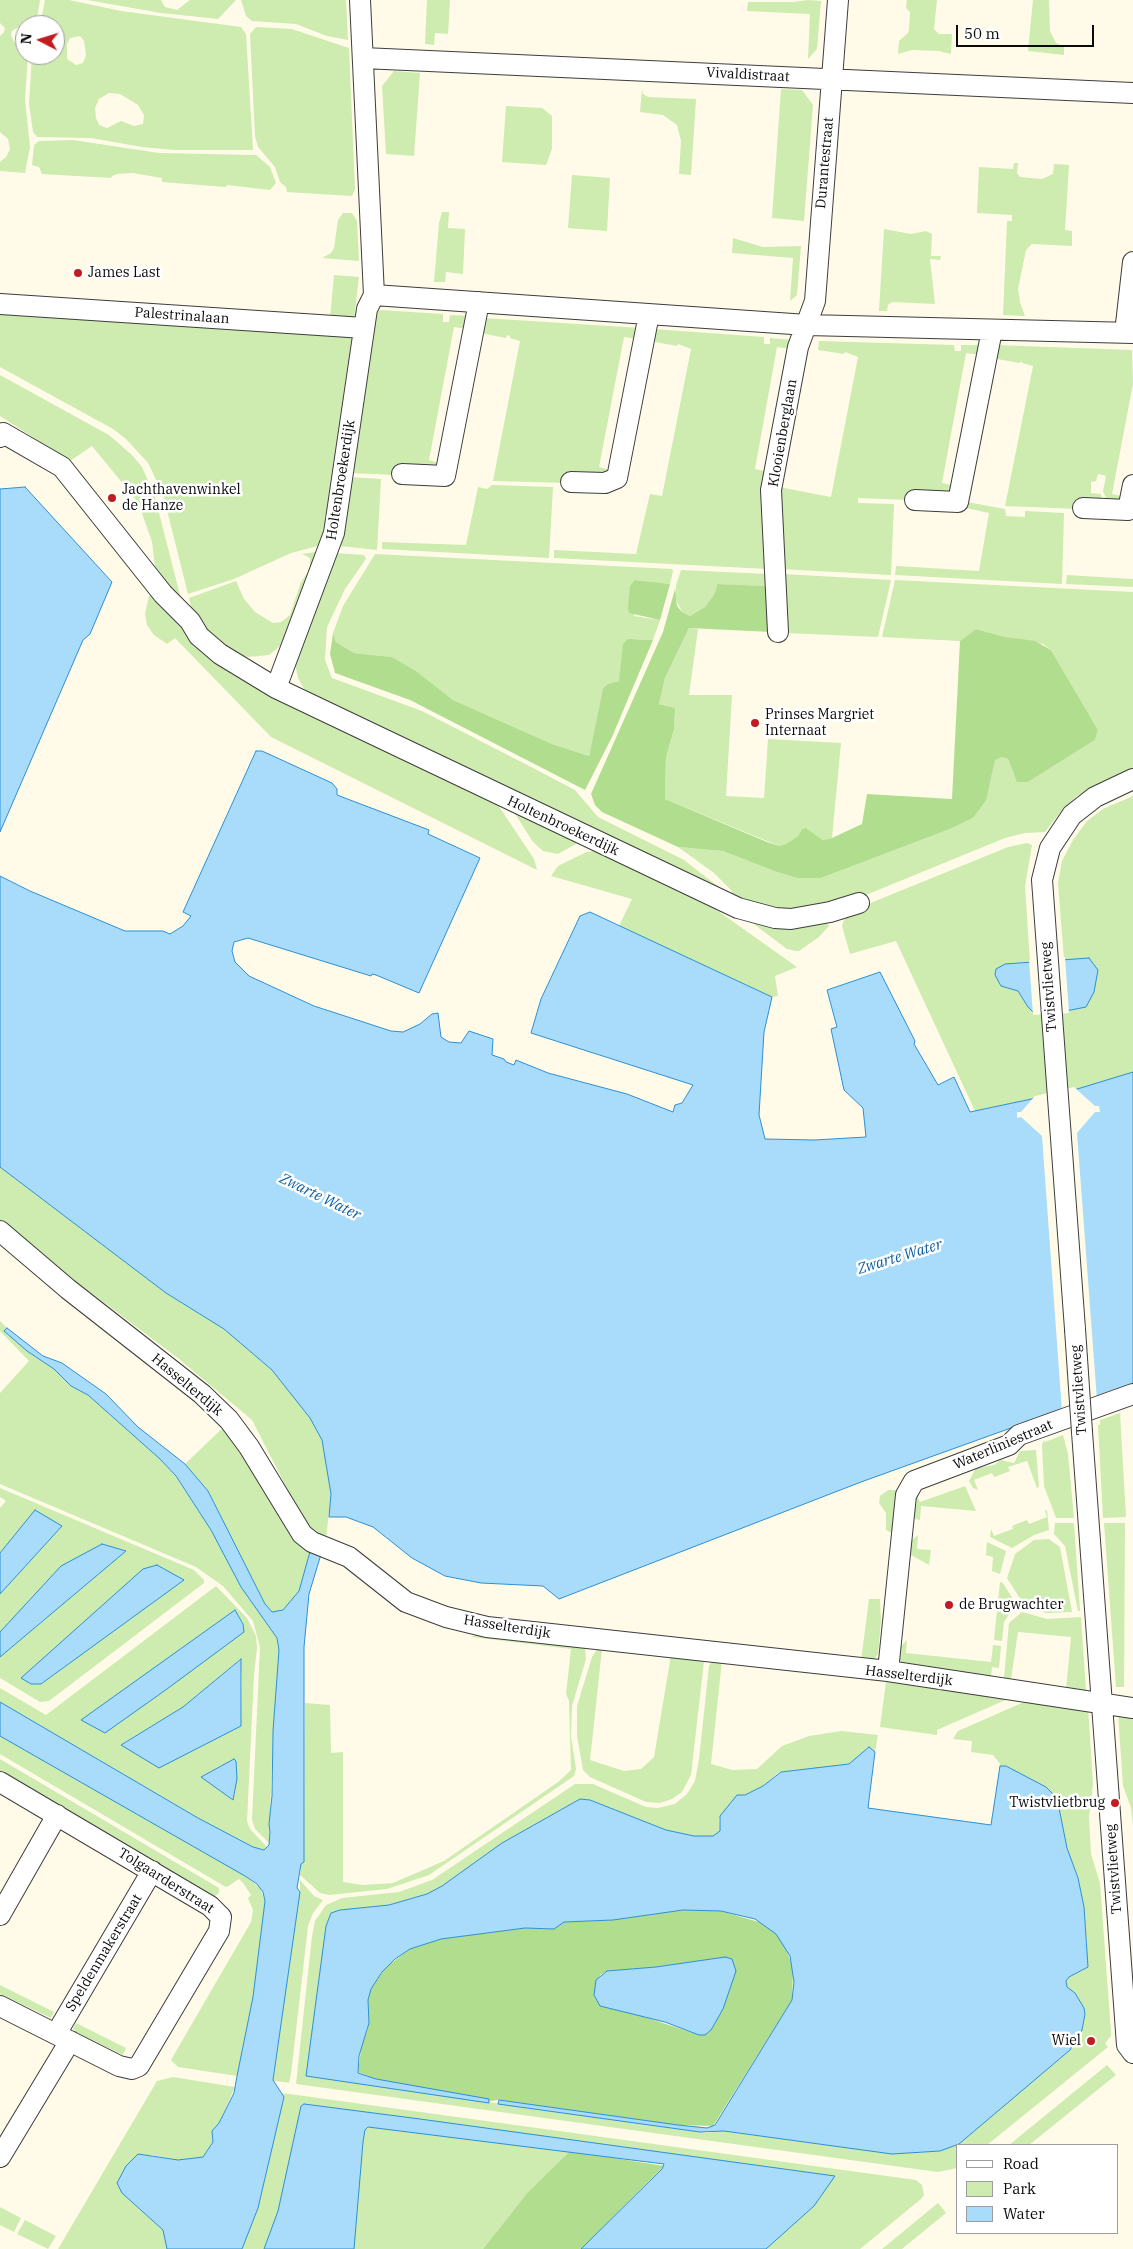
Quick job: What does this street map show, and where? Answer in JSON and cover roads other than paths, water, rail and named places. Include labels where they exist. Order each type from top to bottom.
[{"type":"street","points":[[360,0],[374,295],[807,325],[1129,333],[1133,262]]},
{"type":"street","name":"Durantestraat","points":[[807,325],[814,301],[838,0]]},
{"type":"street","name":"Vivaldistraat","points":[[362,58],[1133,93]]},
{"type":"street","name":"Holtenbroekerdijk","points":[[276,688],[334,533],[367,309],[374,295]]},
{"type":"street","points":[[402,474],[445,476],[479,302]]},
{"type":"street","name":"Palestrinalaan","points":[[0,304],[364,328]]},
{"type":"street","points":[[571,482],[606,483],[617,478],[649,314]]},
{"type":"street","name":"Klooienberglaan","points":[[778,632],[772,490],[798,348],[807,325]]},
{"type":"street","points":[[915,500],[958,502],[992,330]]},
{"type":"street","name":"Holtenbroekerdijk","points":[[1,433],[62,468],[163,594],[190,621],[199,636],[220,654],[276,688],[738,908],[775,918],[791,919],[830,912],[859,902]]},
{"type":"street","points":[[1083,508],[1128,510],[1133,485]]},
{"type":"street","name":"Twistvlietweg","points":[[1130,2049],[1102,1703],[1042,880],[1046,860],[1054,838],[1083,805],[1094,797],[1133,779]]},
{"type":"street","name":"Hasselterdijk","points":[[0,1232],[68,1289],[202,1394],[228,1420],[249,1447],[302,1534],[318,1544],[349,1557],[406,1602],[446,1617],[486,1627],[888,1672],[1133,1708]]},
{"type":"street","name":"Waterliniestraat","points":[[888,1672],[906,1495],[914,1481],[1010,1445],[1019,1435],[1133,1394]]},
{"type":"street","name":"Tolgaarderstraat","points":[[0,1782],[210,1906],[221,1917],[219,1931],[139,2066],[132,2069],[119,2066],[63,2038]]},
{"type":"street","points":[[0,1915],[57,1815]]},
{"type":"street","name":"Speldenmakerstraat","points":[[0,2157],[152,1871]]},
{"type":"street","points":[[0,2006],[63,2038]]},
{"type":"water","points":[[25,487],[112,582],[90,634],[83,640],[0,832],[0,489]]},
{"type":"water","name":"Zwarte Water","points":[[256,751],[262,751],[332,783],[337,789],[337,795],[429,830],[428,834],[480,858],[419,993],[376,975],[372,974],[371,976],[248,938],[234,942],[232,951],[235,962],[249,976],[314,1006],[391,1031],[403,1032],[420,1024],[432,1014],[438,1013],[441,1037],[449,1042],[461,1043],[469,1031],[493,1039],[492,1055],[504,1059],[506,1062],[514,1065],[516,1060],[548,1073],[627,1094],[673,1112],[675,1105],[682,1103],[693,1085],[531,1033],[541,999],[580,916],[590,912],[772,997],[764,1032],[759,1115],[765,1139],[814,1140],[866,1137],[863,1108],[844,1090],[831,1029],[837,1027],[827,990],[880,972],[915,1041],[914,1044],[938,1085],[954,1077],[970,1112],[1074,1090],[1133,1072],[1133,1384],[861,1482],[559,1599],[543,1586],[481,1583],[445,1576],[412,1558],[373,1527],[346,1517],[329,1517],[331,1494],[322,1440],[310,1418],[272,1370],[224,1329],[166,1293],[0,1167],[0,876],[30,891],[125,931],[163,931],[170,934],[183,926],[191,916],[183,912]]},
{"type":"water","points":[[1089,958],[1098,970],[1094,992],[1086,1007],[1071,1010],[1034,1013],[1018,991],[1001,986],[995,975],[996,969],[1005,964]]},
{"type":"water","points":[[7,1328],[43,1356],[62,1363],[106,1394],[138,1427],[185,1464],[208,1491],[265,1604],[272,1612],[283,1610],[299,1591],[311,1548],[322,1551],[309,1594],[304,1647],[304,1862],[301,1864],[297,1888],[300,1892],[273,2080],[284,2097],[258,2208],[242,2249],[167,2249],[163,2230],[122,2193],[117,2183],[126,2166],[138,2154],[178,2160],[203,2157],[213,2142],[212,2131],[219,2123],[234,2093],[253,1997],[265,1901],[263,1892],[257,1884],[245,1876],[0,1736],[0,1702],[198,1818],[253,1847],[264,1850],[269,1845],[270,1832],[273,1731],[279,1650],[277,1638],[241,1587],[211,1530],[176,1476],[160,1459],[88,1395],[71,1386],[54,1369],[27,1351],[4,1331]]},
{"type":"water","points":[[35,1510],[62,1526],[0,1594],[0,1553]]},
{"type":"water","points":[[102,1544],[126,1551],[0,1657],[0,1632],[61,1566]]},
{"type":"water","points":[[157,1565],[184,1580],[41,1684],[31,1684],[21,1678],[143,1569]]},
{"type":"water","points":[[235,1610],[243,1624],[244,1632],[167,1689],[105,1733],[81,1720]]},
{"type":"water","points":[[241,1659],[241,1726],[159,1768],[121,1745],[183,1707]]},
{"type":"water","points":[[869,1747],[875,1752],[868,1808],[991,1825],[1000,1766],[1006,1766],[1046,1787],[1054,1795],[1059,1808],[1067,1848],[1078,1878],[1084,1907],[1088,1967],[1069,1977],[1066,1981],[1067,1987],[1075,1993],[1084,2008],[1085,2014],[1082,2030],[1070,2050],[959,2144],[940,2151],[892,2154],[724,2131],[700,2132],[498,2104],[499,2100],[678,2125],[707,2128],[715,2125],[792,2000],[794,1982],[790,1956],[776,1934],[755,1919],[721,1911],[683,1910],[613,1920],[564,1922],[554,1929],[525,1928],[441,1939],[410,1949],[395,1959],[382,1972],[371,1989],[368,2000],[369,2023],[359,2056],[358,2073],[376,2079],[489,2099],[489,2103],[306,2076],[326,1926],[331,1913],[340,1910],[389,1905],[427,1894],[442,1886],[502,1843],[580,1799],[590,1800],[666,1830],[694,1836],[713,1836],[720,1831],[720,1816],[737,1795],[745,1795],[763,1786],[781,1772],[849,1764]]},
{"type":"water","points":[[234,1759],[236,1761],[237,1779],[233,1800],[201,1777]]},
{"type":"water","points":[[725,1957],[732,1959],[736,1971],[723,2009],[711,2030],[705,2035],[699,2035],[665,2022],[600,2006],[594,1995],[596,1980],[607,1971],[656,1967]]},
{"type":"water","points":[[304,2104],[835,2176],[814,2206],[766,2249],[581,2249],[662,2169],[664,2164],[368,2127],[365,2130],[363,2142],[354,2249],[264,2249],[278,2211],[301,2106]]},
{"type":"place","name":"James Last","points":[[78,273]]},
{"type":"place","name":"Jachthavenwinkel de Hanze","points":[[112,498]]},
{"type":"place","name":"Prinses Margriet Internaat","points":[[755,723]]},
{"type":"place","name":"de Brugwachter","points":[[949,1605]]},
{"type":"place","name":"Twistvlietbrug","points":[[1115,1803]]},
{"type":"place","name":"Wiel","points":[[1091,2041]]}]
